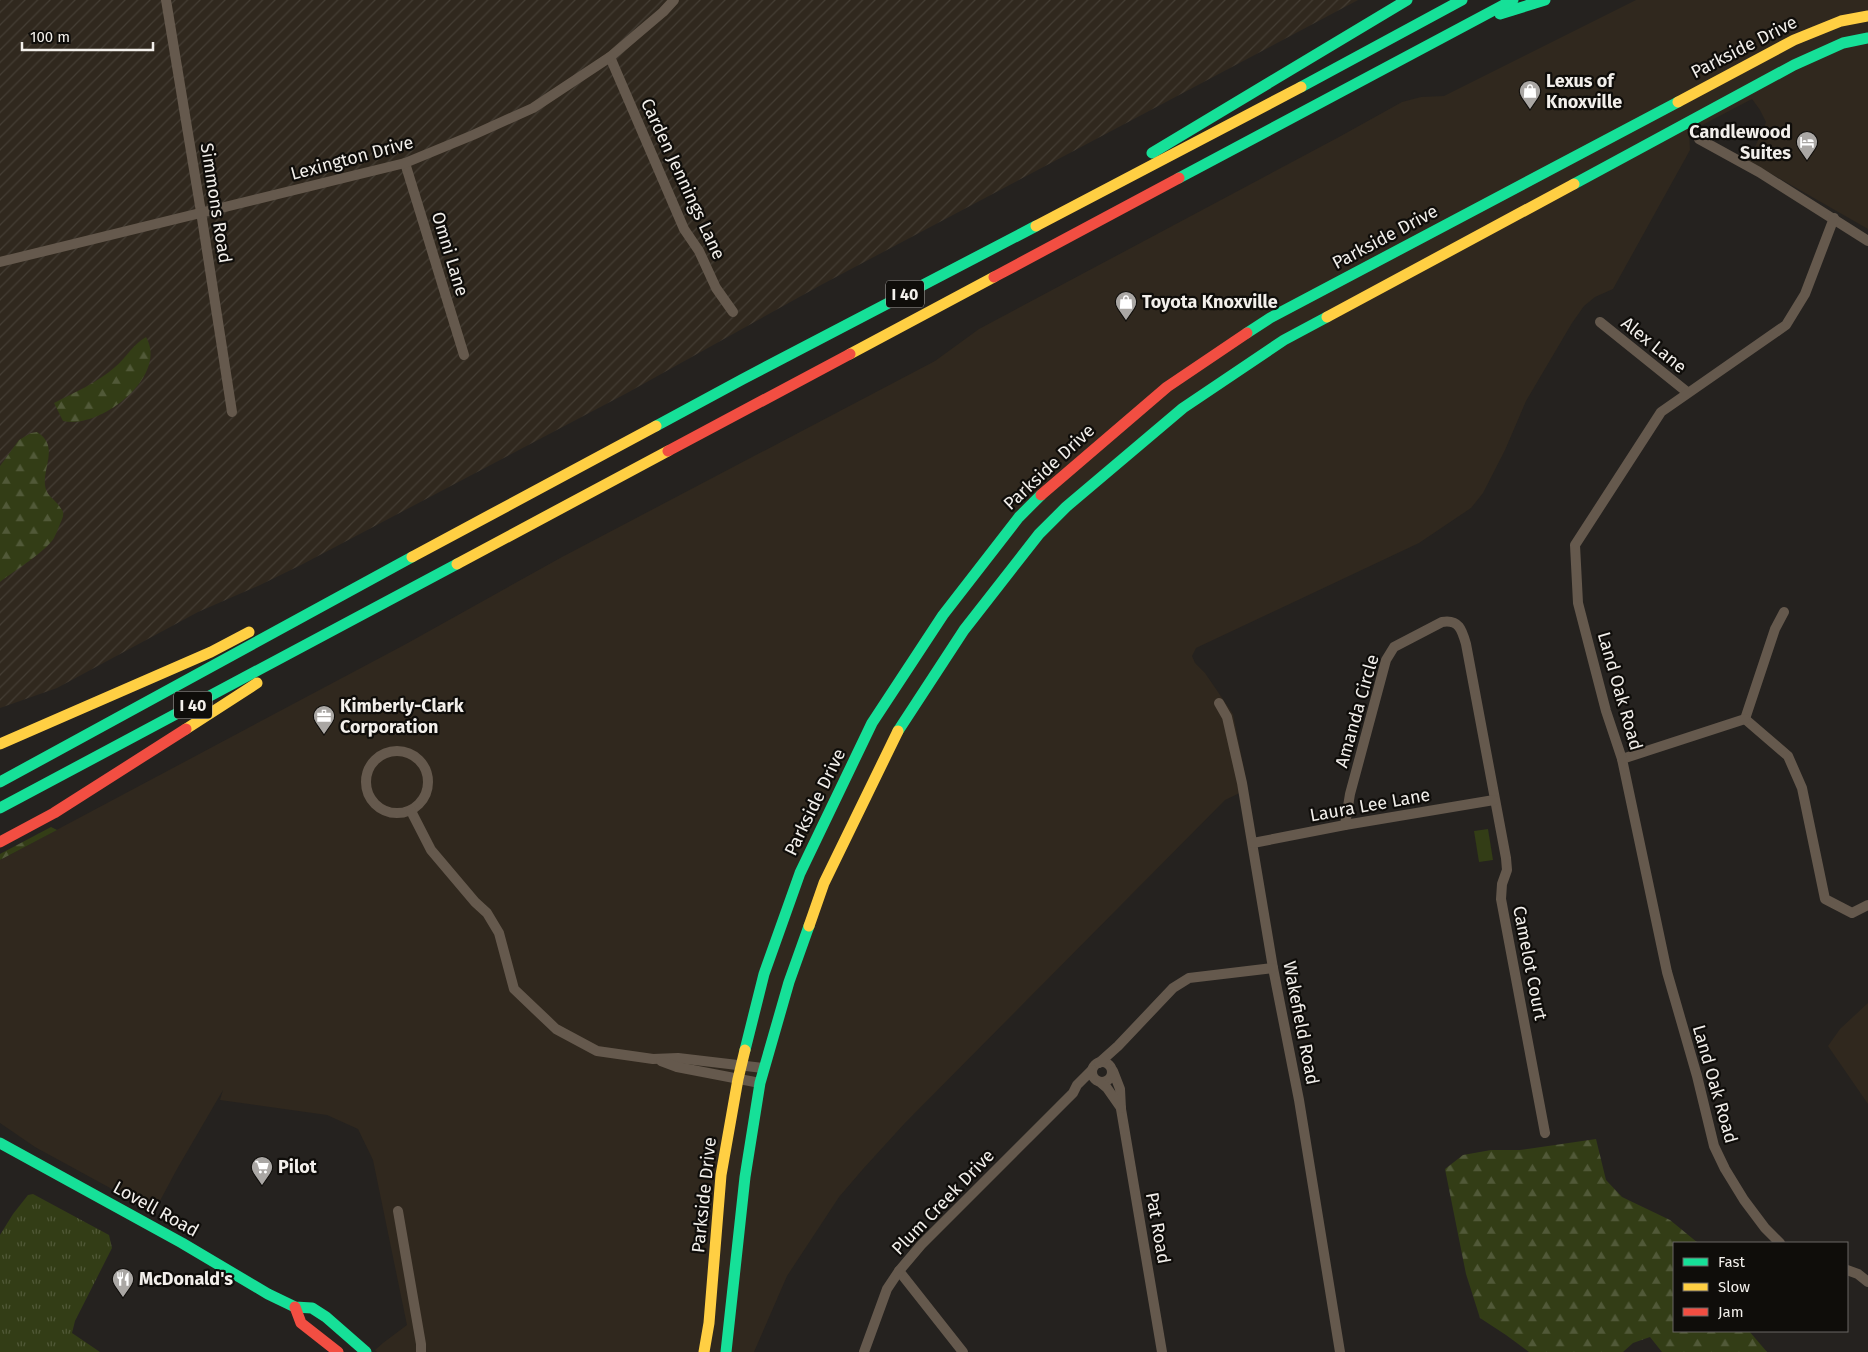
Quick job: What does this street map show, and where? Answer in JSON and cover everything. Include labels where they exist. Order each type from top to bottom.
[{"type":"main road","points":[[989,250],[1407,0]]},
{"type":"main road","name":"I 40","points":[[0,782],[349,590],[989,250],[1239,120],[1462,0]]},
{"type":"main road","name":"I 40","points":[[0,808],[1513,0]]},
{"type":"main road","points":[[1466,24],[1545,0]]},
{"type":"main road","name":"Parkside Drive","points":[[704,1352],[721,1175],[738,1079],[764,974],[800,873],[872,723],[943,615],[1019,517],[1048,488],[1167,387],[1270,318],[1794,40],[1841,21],[1868,16]]},
{"type":"main road","points":[[726,1352],[746,1177],[763,1068],[789,982],[824,883],[895,736],[967,626],[1039,534],[1066,507],[1183,408],[1284,340],[1794,65],[1843,43],[1868,38]]},
{"type":"main road","points":[[0,744],[211,652],[272,621],[349,590]]},
{"type":"main road","points":[[0,842],[54,813],[246,689],[358,624],[387,603]]},
{"type":"main road","name":"Lovell Road","points":[[0,1143],[182,1242],[261,1290],[295,1307],[312,1308],[326,1316],[366,1352]]},
{"type":"main road","points":[[295,1307],[301,1323],[338,1352]]},
{"type":"street","name":"Simmons Road","points":[[166,0],[232,412]]},
{"type":"street","name":"Lexington Drive","points":[[0,262],[405,163],[533,108],[610,57],[664,12],[674,0]]},
{"type":"street","name":"Carden Jennings Lane","points":[[610,57],[684,229],[699,251],[716,288],[732,312]]},
{"type":"street","points":[[1699,139],[1759,172],[1868,241]]},
{"type":"street","name":"Omni Lane","points":[[405,163],[464,354]]},
{"type":"street","name":"Land Oak Road","points":[[1779,1242],[1765,1228],[1744,1200],[1725,1169],[1714,1146],[1697,1076],[1667,972],[1622,759],[1606,710],[1578,603],[1575,544],[1661,412],[1687,392],[1786,325],[1805,294],[1834,218]]},
{"type":"street","name":"Alex Lane","points":[[1600,322],[1687,392]]},
{"type":"street","points":[[1745,719],[1775,629],[1784,612]]},
{"type":"street","name":"Amanda Circle","points":[[1345,824],[1350,794],[1386,660],[1390,652],[1409,639],[1442,622],[1448,621],[1462,628],[1494,800]]},
{"type":"street","name":"Wakefield Road","points":[[1219,703],[1227,717],[1253,843],[1273,968],[1299,1100],[1340,1352]]},
{"type":"street","points":[[1622,759],[1745,719]]},
{"type":"street","points":[[1745,719],[1788,756],[1796,772],[1802,788],[1825,899],[1852,913],[1868,905]]},
{"type":"street","points":[[391,751],[406,752],[419,759],[425,767],[428,787],[419,805],[411,810],[401,814],[390,813],[372,801],[367,791],[365,780],[373,761],[381,755],[391,751]]},
{"type":"street","name":"Laura Lee Lane","points":[[1253,843],[1345,824],[1494,800]]},
{"type":"street","name":"Camelot Court","points":[[1494,800],[1507,870],[1502,884],[1501,899],[1545,1133]]},
{"type":"street","points":[[411,810],[431,850],[475,902],[487,913],[499,933],[514,989],[556,1029],[597,1051],[653,1059],[678,1067],[760,1083]]},
{"type":"street","name":"Plum Creek Drive","points":[[864,1352],[887,1289],[899,1271],[921,1245],[1073,1093],[1077,1085],[1118,1046],[1172,988],[1189,978],[1273,968]]},
{"type":"street","name":"Plum Creek Drive","points":[[1073,1093],[1098,1082],[1103,1083],[1110,1080],[1118,1046]]},
{"type":"street","points":[[653,1059],[678,1058],[763,1068]]},
{"type":"street","points":[[1098,1082],[1092,1075],[1096,1066],[1107,1063],[1112,1069]]},
{"type":"street","name":"Pat Road","points":[[1112,1069],[1120,1089],[1121,1108],[1162,1352]]},
{"type":"street","name":"Pat Road","points":[[1098,1082],[1110,1093],[1121,1108]]},
{"type":"street","points":[[398,1211],[422,1344],[421,1352]]},
{"type":"street","points":[[1848,1270],[1858,1274],[1868,1282]]},
{"type":"street","points":[[899,1271],[963,1352]]},
{"type":"shaded area","points":[[0,0],[1358,0],[821,285],[627,393],[301,565],[198,612],[57,688],[0,708]]},
{"type":"shaded area","points":[[1636,0],[1868,0],[1868,229],[1749,161],[1766,122],[1752,99],[1689,132],[1690,150],[1613,289],[1595,297],[1584,306],[1572,323],[1526,401],[1505,450],[1483,493],[1471,508],[1419,543],[1196,648],[1192,656],[1195,663],[1205,673],[1233,714],[1248,789],[1225,800],[905,1123],[863,1169],[839,1197],[787,1276],[754,1352],[377,1352],[375,1350],[407,1325],[373,1160],[358,1129],[327,1115],[220,1100],[223,1090],[154,1212],[35,1147],[0,1123],[0,860],[406,644],[562,557],[935,361],[979,329],[1402,102],[1421,97],[1444,96]]},
{"type":"shaded area","points":[[1868,1003],[1868,1104],[1828,1046],[1840,1029]]},
{"type":"green space","points":[[146,337],[151,352],[148,368],[140,383],[127,397],[112,409],[95,417],[78,422],[63,421],[54,403],[86,387],[108,373],[137,343]]},
{"type":"green space","points":[[37,432],[47,442],[49,453],[45,477],[46,489],[62,510],[63,517],[50,543],[0,582],[0,466],[19,440],[31,433]]},
{"type":"green space","points":[[51,827],[57,830],[0,860],[0,854]]},
{"type":"green space","points":[[1488,829],[1493,860],[1479,862],[1474,831]]},
{"type":"green space","points":[[1596,1139],[1606,1180],[1622,1197],[1670,1220],[1697,1242],[1673,1242],[1673,1332],[1750,1332],[1767,1352],[1662,1352],[1650,1337],[1633,1343],[1623,1352],[1529,1352],[1480,1318],[1466,1274],[1445,1169],[1463,1155],[1491,1150],[1520,1150]]},
{"type":"green space","points":[[33,1194],[109,1235],[112,1248],[75,1321],[72,1333],[100,1352],[0,1352],[0,1235],[28,1195]]},
{"type":"traffic: fast","points":[[1152,153],[1407,0]]},
{"type":"traffic: fast","points":[[1301,87],[1462,0]]},
{"type":"traffic: fast","points":[[1179,178],[1513,0]]},
{"type":"traffic: fast","points":[[1500,14],[1545,0]]},
{"type":"traffic: fast","points":[[1574,184],[1794,65],[1843,43],[1868,38]]},
{"type":"traffic: fast","points":[[1247,333],[1270,318],[1678,102]]},
{"type":"traffic: fast","points":[[656,426],[1036,226]]},
{"type":"traffic: fast","points":[[898,731],[964,630],[1039,534],[1066,507],[1183,408],[1284,340],[1327,317]]},
{"type":"traffic: fast","points":[[745,1050],[764,974],[800,873],[872,723],[943,615],[1019,517],[1041,495]]},
{"type":"traffic: fast","points":[[0,782],[412,557]]},
{"type":"traffic: fast","points":[[0,808],[457,564]]},
{"type":"traffic: fast","points":[[726,1352],[745,1177],[760,1083],[789,982],[809,926]]},
{"type":"traffic: fast","points":[[0,1143],[182,1243],[268,1294],[295,1307],[312,1308],[326,1317],[366,1352]]},
{"type":"traffic: slow","points":[[1678,102],[1794,40],[1841,21],[1868,16]]},
{"type":"traffic: slow","points":[[1036,226],[1301,87]]},
{"type":"traffic: slow","points":[[1327,317],[1574,184]]},
{"type":"traffic: slow","points":[[850,354],[994,277]]},
{"type":"traffic: slow","points":[[412,557],[656,426]]},
{"type":"traffic: slow","points":[[457,564],[668,451]]},
{"type":"traffic: slow","points":[[0,744],[211,652],[249,632]]},
{"type":"traffic: slow","points":[[186,729],[257,683]]},
{"type":"traffic: slow","points":[[809,926],[824,883],[898,731]]},
{"type":"traffic: slow","points":[[704,1352],[709,1323],[721,1175],[745,1050]]},
{"type":"traffic: jam","points":[[994,277],[1179,178]]},
{"type":"traffic: jam","points":[[1041,495],[1167,387],[1247,333]]},
{"type":"traffic: jam","points":[[668,451],[850,354]]},
{"type":"traffic: jam","points":[[0,842],[54,813],[186,729]]},
{"type":"traffic: jam","points":[[295,1307],[301,1323],[338,1352]]},
{"type":"place","name":"Lexus of Knoxville","points":[[1530,110]]},
{"type":"place","name":"Candlewood Suites","points":[[1807,161]]},
{"type":"place","name":"Toyota Knoxville","points":[[1126,321]]},
{"type":"place","name":"Kimberly-Clark Corporation","points":[[324,735]]},
{"type":"place","name":"Pilot","points":[[262,1186]]},
{"type":"place","name":"McDonald's","points":[[123,1298]]}]
